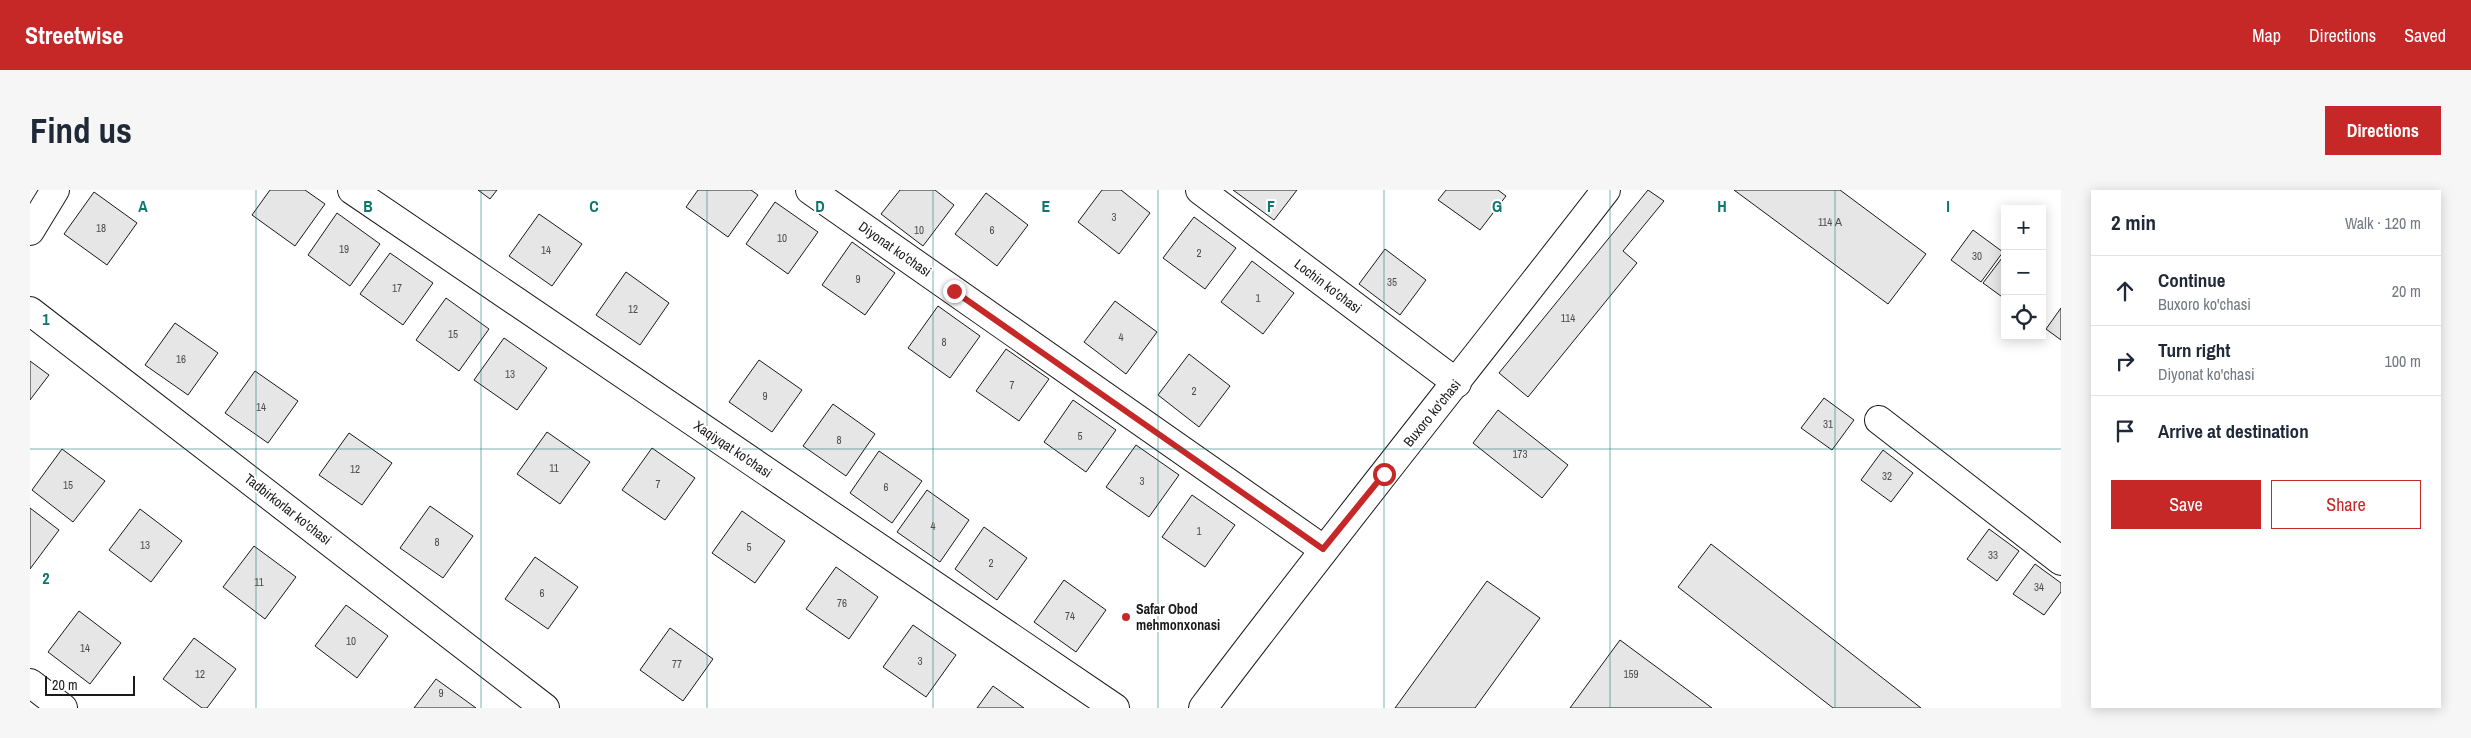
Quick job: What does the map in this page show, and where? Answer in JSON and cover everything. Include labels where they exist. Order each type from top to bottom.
[{"type":"street","points":[[30,231],[55,190]]},
{"type":"street","name":"Xaqiyqat ko'chasi","points":[[352,190],[1115,708]]},
{"type":"street","name":"Diyonat ko'chasi","points":[[810,190],[1323,549]]},
{"type":"street","name":"Lochin ko'chasi","points":[[1200,190],[1457,383]]},
{"type":"street","name":"Buxoro ko'chasi","points":[[1203,708],[1323,549],[1457,383],[1606,190]]},
{"type":"street","name":"Tadbirkorlar ko'chasi","points":[[30,311],[545,708]]},
{"type":"street","points":[[1879,420],[2061,561]]},
{"type":"street","points":[[30,683],[63,708]]},
{"type":"building","points":[[270,190],[305,190],[325,204],[295,246],[252,215]]},
{"type":"building","points":[[478,190],[497,190],[490,199]]},
{"type":"building","points":[[698,190],[751,190],[758,195],[728,237],[686,207]]},
{"type":"building","points":[[900,190],[935,190],[954,205],[923,246],[881,214]]},
{"type":"building","points":[[1102,190],[1121,190],[1150,213],[1119,254],[1078,222]]},
{"type":"building","points":[[1233,190],[1297,190],[1274,220]]},
{"type":"building","points":[[1446,190],[1498,190],[1506,196],[1480,230],[1438,200]]},
{"type":"building","points":[[1648,190],[1664,201],[1623,251],[1637,263],[1528,397],[1499,373]]},
{"type":"building","points":[[1734,190],[1840,190],[1926,254],[1888,304]]},
{"type":"building","points":[[94,192],[137,223],[107,265],[64,234]]},
{"type":"building","points":[[986,193],[1028,225],[997,266],[955,234]]},
{"type":"building","points":[[775,202],[818,232],[788,274],[746,244]]},
{"type":"building","points":[[337,213],[380,244],[350,286],[308,255]]},
{"type":"building","points":[[539,214],[582,244],[552,286],[509,256]]},
{"type":"building","points":[[1194,217],[1236,248],[1205,289],[1163,258]]},
{"type":"building","points":[[1973,230],[2001,251],[2001,255],[1981,282],[1951,260]]},
{"type":"building","points":[[852,242],[895,273],[865,315],[822,285]]},
{"type":"building","points":[[1385,249],[1426,280],[1400,315],[1359,284]]},
{"type":"building","points":[[390,253],[433,283],[403,325],[360,294]]},
{"type":"building","points":[[2001,259],[2001,296],[1983,283]]},
{"type":"building","points":[[1252,261],[1294,293],[1263,334],[1221,302]]},
{"type":"building","points":[[626,272],[669,303],[640,345],[596,315]]},
{"type":"building","points":[[446,298],[489,329],[459,371],[416,340]]},
{"type":"building","points":[[1115,301],[1157,332],[1126,374],[1084,342]]},
{"type":"building","points":[[938,306],[980,336],[950,378],[908,348]]},
{"type":"building","points":[[2061,308],[2061,340],[2046,329]]},
{"type":"building","points":[[175,323],[218,353],[188,395],[145,365]]},
{"type":"building","points":[[504,338],[547,368],[517,410],[474,380]]},
{"type":"building","points":[[1006,349],[1049,379],[1019,421],[976,391]]},
{"type":"building","points":[[1189,354],[1230,386],[1199,427],[1158,395]]},
{"type":"building","points":[[759,360],[802,390],[772,432],[729,402]]},
{"type":"building","points":[[30,361],[49,375],[30,400]]},
{"type":"building","points":[[255,371],[298,401],[268,443],[225,413]]},
{"type":"building","points":[[1824,398],[1854,420],[1832,450],[1801,428]]},
{"type":"building","points":[[1073,400],[1116,430],[1086,472],[1044,442]]},
{"type":"building","points":[[833,404],[875,434],[846,476],[803,446]]},
{"type":"building","points":[[1498,410],[1568,465],[1542,498],[1473,443]]},
{"type":"building","points":[[547,432],[590,462],[560,504],[517,474]]},
{"type":"building","points":[[349,433],[392,463],[362,505],[319,475]]},
{"type":"building","points":[[1136,445],[1179,475],[1149,517],[1106,487]]},
{"type":"building","points":[[652,448],[695,478],[665,520],[622,490]]},
{"type":"building","points":[[62,449],[105,481],[73,522],[32,490]]},
{"type":"building","points":[[1883,450],[1913,473],[1891,502],[1861,480]]},
{"type":"building","points":[[879,451],[922,481],[892,523],[850,493]]},
{"type":"building","points":[[927,490],[969,520],[940,562],[897,532]]},
{"type":"building","points":[[1192,495],[1235,525],[1205,567],[1162,537]]},
{"type":"building","points":[[430,506],[473,536],[443,578],[400,548]]},
{"type":"building","points":[[30,508],[59,530],[30,569]]},
{"type":"building","points":[[140,509],[182,541],[151,582],[109,550]]},
{"type":"building","points":[[742,511],[785,541],[755,583],[712,553]]},
{"type":"building","points":[[984,527],[1027,558],[997,600],[955,569]]},
{"type":"building","points":[[1989,529],[2019,551],[1997,581],[1967,559]]},
{"type":"building","points":[[1711,544],[1921,708],[1833,708],[1678,587]]},
{"type":"building","points":[[254,546],[296,577],[265,619],[223,587]]},
{"type":"building","points":[[535,557],[578,587],[548,629],[505,599]]},
{"type":"building","points":[[2035,564],[2061,583],[2061,592],[2044,615],[2013,594]]},
{"type":"building","points":[[836,567],[878,597],[849,639],[806,609]]},
{"type":"building","points":[[1064,580],[1106,610],[1076,652],[1034,622]]},
{"type":"building","points":[[1487,581],[1540,618],[1475,708],[1395,708]]},
{"type":"building","points":[[346,605],[388,636],[357,678],[315,646]]},
{"type":"building","points":[[79,611],[121,643],[90,684],[48,652]]},
{"type":"building","points":[[913,625],[956,655],[926,697],[883,667]]},
{"type":"building","points":[[670,628],[713,659],[683,701],[640,670]]},
{"type":"building","points":[[194,638],[236,669],[207,708],[202,708],[163,679]]},
{"type":"building","points":[[1620,640],[1712,708],[1570,708]]},
{"type":"building","points":[[436,679],[476,708],[414,708]]},
{"type":"building","points":[[993,686],[1024,708],[977,708]]},
{"type":"place","name":"Safar Obod mehmonxonasi","points":[[1126,617]]},
{"type":"route","points":[[954,291],[1323,549],[1384,474]]}]
